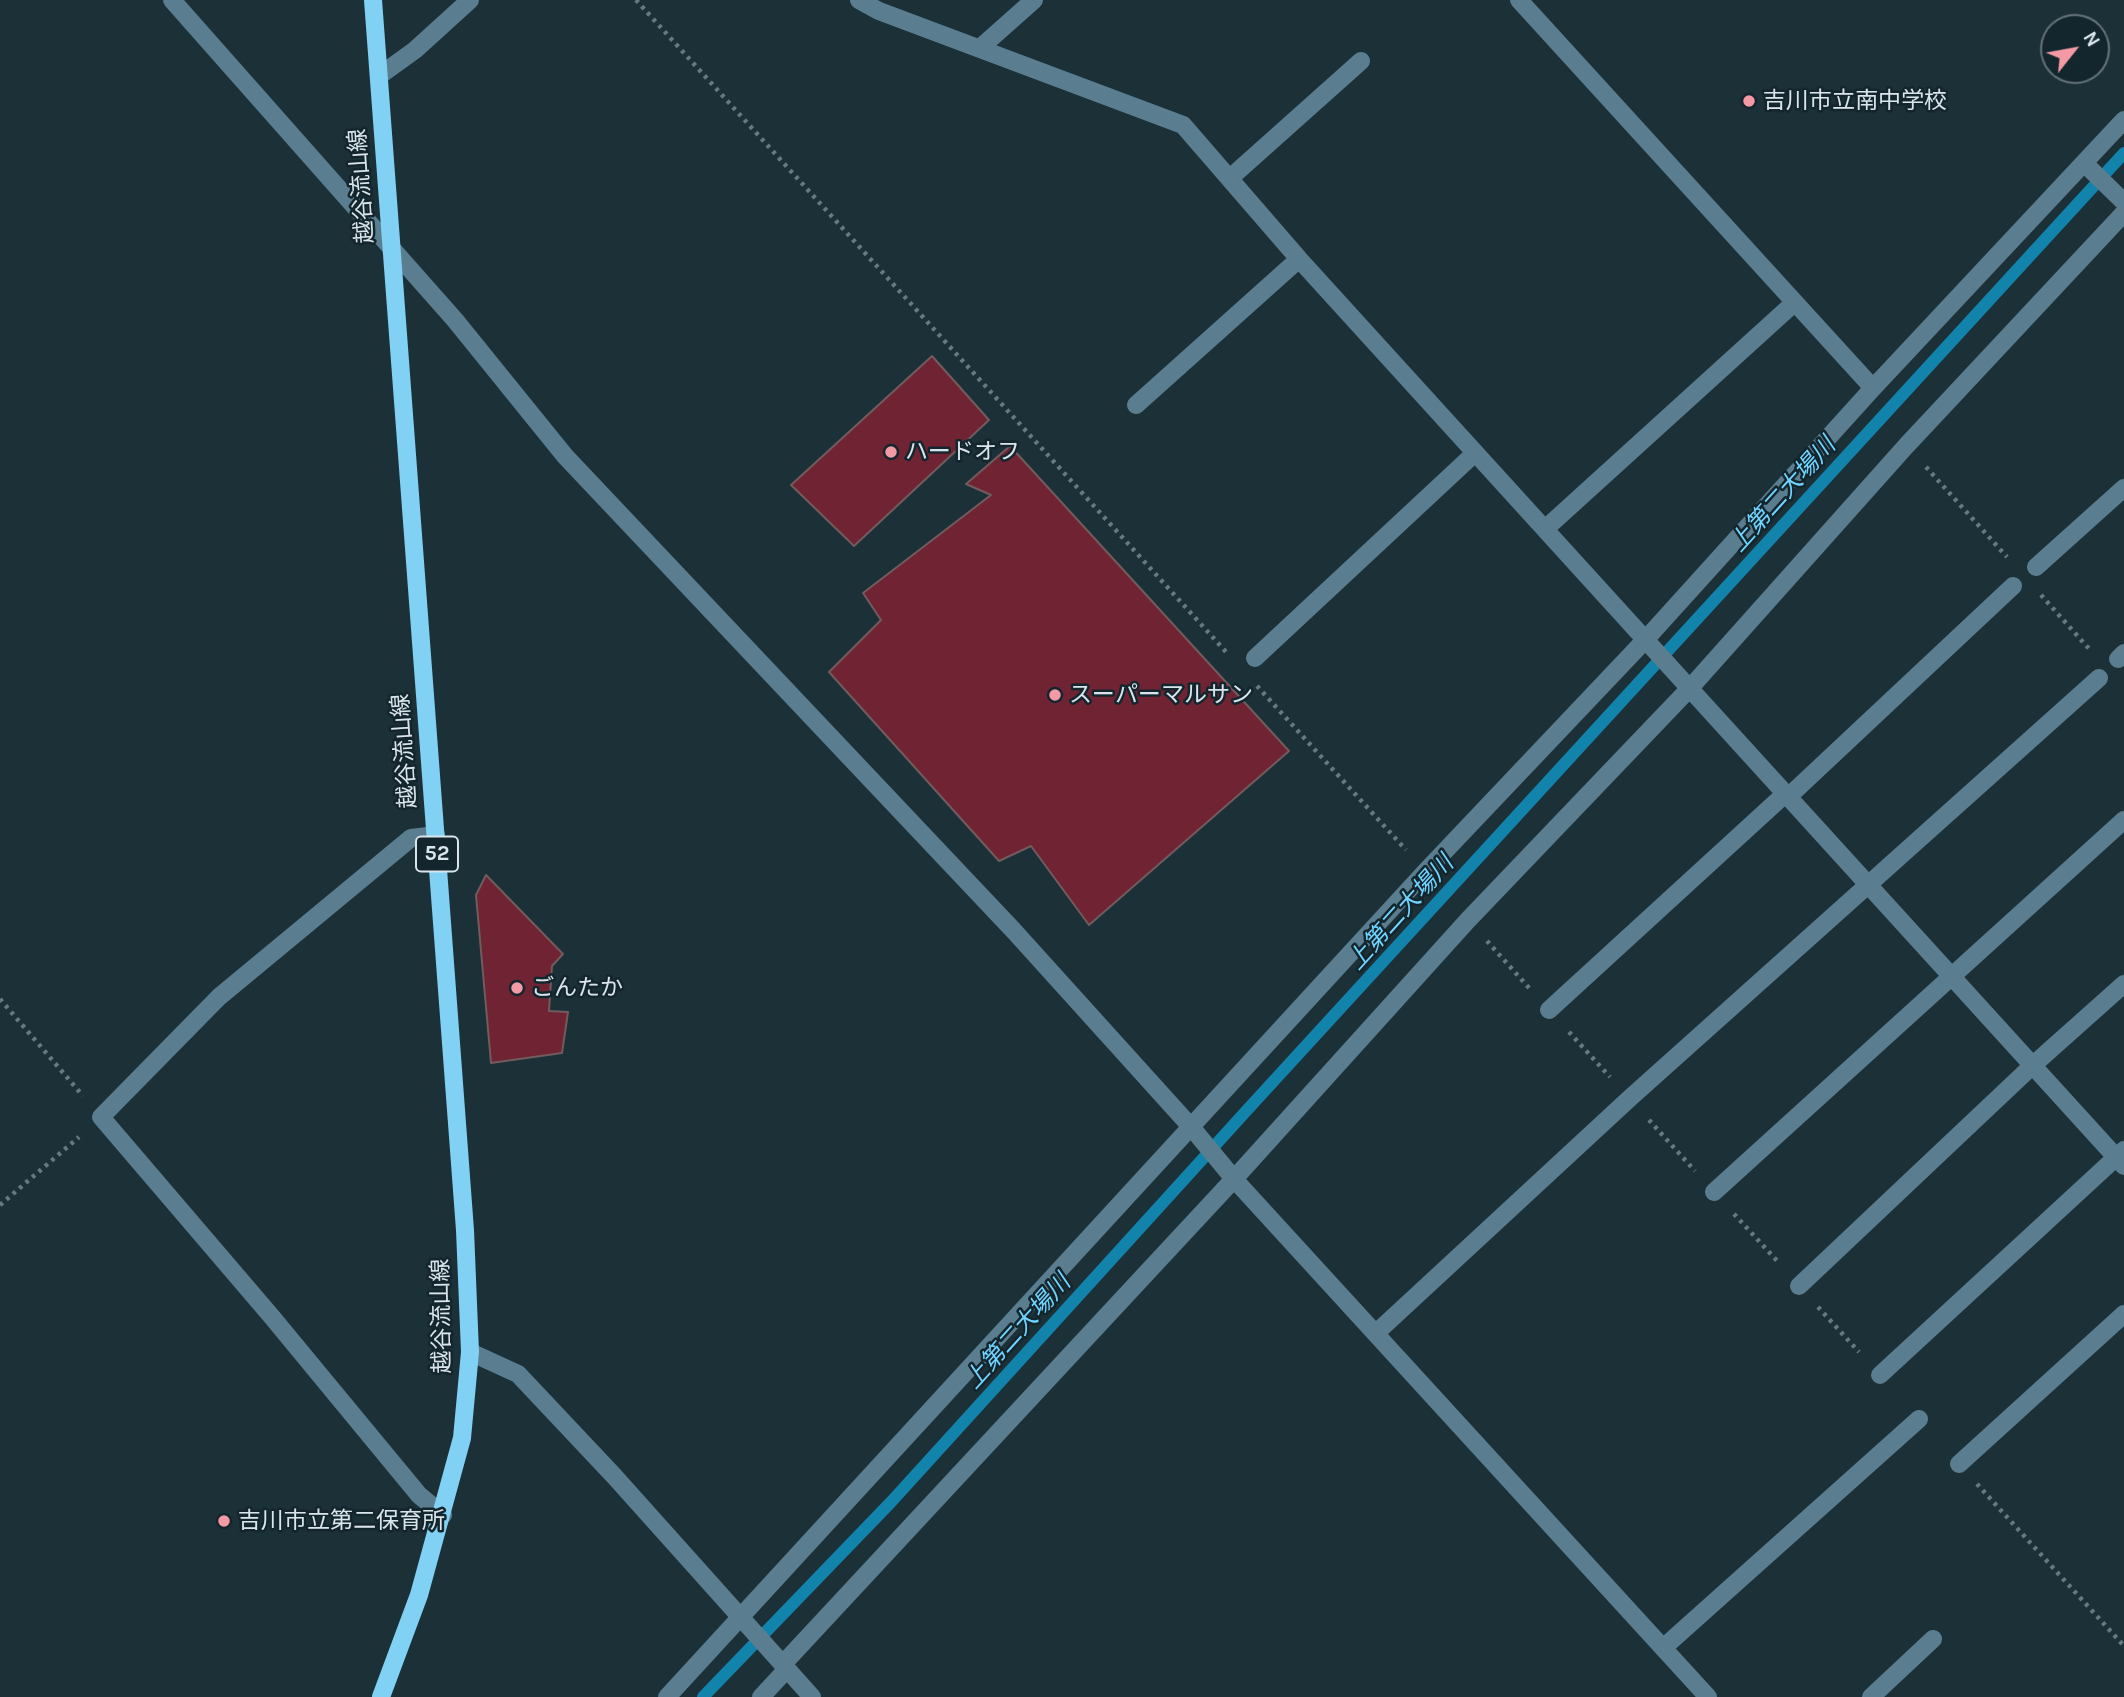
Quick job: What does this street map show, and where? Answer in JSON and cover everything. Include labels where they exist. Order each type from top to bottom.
[{"type":"main road","name":"越谷流山線","points":[[373,0],[465,1230],[470,1352],[462,1438],[443,1515],[419,1595],[381,1697]]},
{"type":"street","points":[[172,0],[455,320],[565,456],[1014,931],[1192,1128],[1234,1179],[1708,1697]]},
{"type":"street","points":[[379,76],[415,50],[470,0]]},
{"type":"street","points":[[859,0],[878,10],[1183,125],[1299,259],[1475,453],[2032,1066],[2121,1158],[1880,1375]]},
{"type":"street","points":[[980,48],[1034,0]]},
{"type":"street","points":[[1519,0],[1873,388]]},
{"type":"street","points":[[1230,178],[1361,61]]},
{"type":"street","points":[[667,1697],[1425,872],[1646,639],[1873,388],[2124,120]]},
{"type":"street","points":[[2084,163],[2124,202]]},
{"type":"street","points":[[761,1697],[785,1667],[1468,920],[1690,688],[1906,446],[2124,214]]},
{"type":"street","points":[[1136,405],[1299,259]]},
{"type":"street","points":[[1545,529],[1794,303]]},
{"type":"street","points":[[1255,658],[1475,453]]},
{"type":"street","points":[[2036,567],[2124,488]]},
{"type":"street","points":[[1549,1010],[2013,586]]},
{"type":"street","points":[[1376,1333],[1630,1098],[2099,678]]},
{"type":"street","points":[[1714,1192],[2124,820]]},
{"type":"street","points":[[436,835],[411,838],[219,997],[101,1117],[419,1495],[443,1515]]},
{"type":"street","points":[[1799,1286],[2032,1066],[2124,984]]},
{"type":"street","points":[[1959,1464],[2124,1314]]},
{"type":"street","points":[[470,1352],[518,1374],[615,1477],[812,1697]]},
{"type":"street","points":[[1663,1648],[1919,1419]]},
{"type":"street","points":[[1871,1697],[1933,1639]]},
{"type":"path","points":[[636,0],[1230,656]]},
{"type":"path","points":[[1249,677],[1425,872]]},
{"type":"path","points":[[0,999],[101,1117],[0,1205]]},
{"type":"building","name":"ハードオフ","points":[[932,356],[989,420],[854,546],[791,485]]},
{"type":"building","points":[[1010,446],[1289,751],[1089,925],[1031,846],[999,861],[829,672],[881,620],[863,593],[991,495],[966,484]]},
{"type":"building","name":"ごんたか","points":[[486,875],[563,954],[552,966],[549,1011],[568,1012],[562,1053],[491,1063],[476,895]]},
{"type":"waterway","name":"上第二大場川","points":[[703,1697],[892,1501],[2124,153]]},
{"type":"place","name":"吉川市立南中学校","points":[[1749,101]]},
{"type":"place","name":"ハードオフ","points":[[891,452]]},
{"type":"place","name":"スーパーマルサン","points":[[1055,695]]},
{"type":"place","name":"ごんたか","points":[[517,988]]},
{"type":"place","name":"吉川市立第二保育所","points":[[224,1521]]}]
